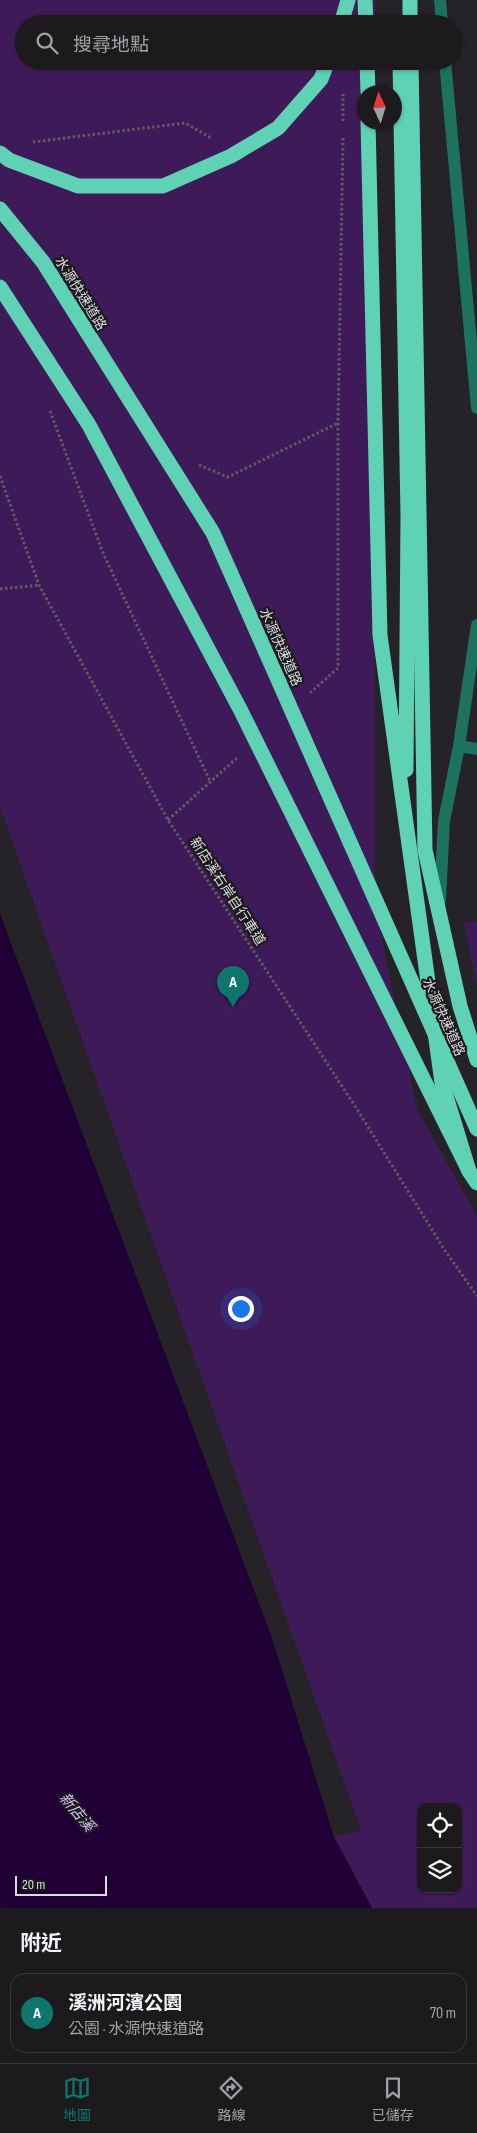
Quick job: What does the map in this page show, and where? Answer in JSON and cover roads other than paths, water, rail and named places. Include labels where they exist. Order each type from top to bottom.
[{"type":"highway","points":[[344,15],[348,0]]},
{"type":"highway","points":[[365,0],[366,15]]},
{"type":"highway","points":[[399,0],[400,15]]},
{"type":"highway","points":[[410,0],[410,15]]},
{"type":"highway","points":[[0,153],[9,160],[78,186],[163,186],[230,156],[278,128],[321,78],[324,70]]},
{"type":"highway","points":[[367,70],[368,85]]},
{"type":"highway","points":[[400,70],[408,526],[405,819]]},
{"type":"highway","points":[[411,70],[425,850],[460,1006],[477,1060]]},
{"type":"highway","points":[[368,130],[380,635],[442,1083],[473,1177]]},
{"type":"highway","name":"水源快速道路","points":[[0,209],[43,262],[214,532],[477,1129]]},
{"type":"highway","points":[[0,288],[90,425],[240,709],[473,1177]]},
{"type":"lane","points":[[440,0],[441,15]]},
{"type":"lane","points":[[446,70],[477,408]]},
{"type":"lane","points":[[477,626],[459,746],[444,821],[440,888],[443,945],[457,999],[477,1047]]},
{"type":"lane","points":[[459,746],[477,749]]},
{"type":"water","name":"新店溪","points":[[0,914],[272,1638],[334,1837],[372,1908],[2,1908],[0,1906]]},
{"type":"place","name":"溪洲河濱公園","points":[[233,1007]]}]
